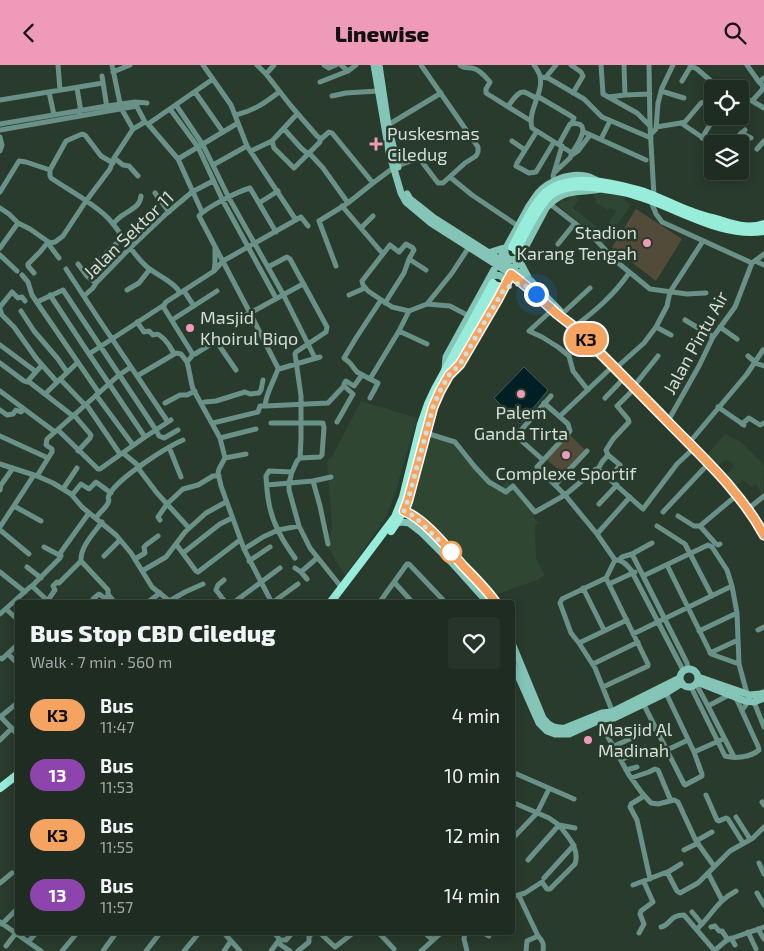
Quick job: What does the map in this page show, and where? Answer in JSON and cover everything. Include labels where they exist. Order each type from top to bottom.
[{"type":"main road","points":[[512,251],[536,204],[551,189],[570,182],[597,181],[638,190],[653,199],[691,215],[734,225],[763,229]]},
{"type":"main road","points":[[512,251],[547,199],[552,194],[564,189],[590,186],[653,199]]},
{"type":"main road","points":[[339,600],[397,523],[421,424],[428,404],[498,277]]},
{"type":"main road","points":[[332,600],[408,500],[433,407],[447,372]]},
{"type":"main road","points":[[0,788],[15,781]]},
{"type":"main road","points":[[0,794],[15,782]]},
{"type":"street","points":[[58,65],[60,90]]},
{"type":"street","points":[[112,65],[121,106],[133,129]]},
{"type":"street","points":[[113,71],[130,65]]},
{"type":"street","points":[[203,65],[231,105],[249,149],[296,220]]},
{"type":"street","points":[[257,65],[320,139]]},
{"type":"street","points":[[266,74],[274,65]]},
{"type":"street","points":[[324,65],[329,68],[336,65]]},
{"type":"street","points":[[341,65],[348,71]]},
{"type":"street","points":[[320,82],[348,71],[356,65]]},
{"type":"street","points":[[374,65],[389,152],[410,199],[433,221],[476,252],[479,258],[490,265],[498,277],[514,284],[523,284]]},
{"type":"street","points":[[379,65],[395,167]]},
{"type":"street","points":[[336,266],[319,221],[345,205],[395,167],[419,158],[438,183],[443,183],[465,163],[476,156],[478,149],[422,65]]},
{"type":"street","points":[[460,65],[464,68],[473,68],[487,78],[490,83],[486,93],[531,121]]},
{"type":"street","points":[[534,65],[543,77],[584,99],[602,117],[651,136]]},
{"type":"street","points":[[556,65],[543,77],[531,121],[532,128],[572,154]]},
{"type":"street","points":[[571,65],[583,76],[573,93]]},
{"type":"street","points":[[601,65],[603,94],[637,113],[650,126]]},
{"type":"street","points":[[624,65],[625,95]]},
{"type":"street","points":[[649,65],[651,161],[653,199],[656,214],[662,222],[734,255],[764,265]]},
{"type":"street","points":[[651,136],[656,127],[661,91],[673,65]]},
{"type":"street","points":[[682,81],[691,65],[710,80]]},
{"type":"street","points":[[747,65],[763,86],[762,90],[752,101]]},
{"type":"street","points":[[102,76],[107,108]]},
{"type":"street","points":[[759,82],[764,78]]},
{"type":"street","points":[[0,209],[18,223],[49,242],[55,242],[63,235],[103,180],[133,129],[170,109],[213,79]]},
{"type":"street","points":[[0,100],[103,83]]},
{"type":"street","points":[[77,87],[81,113]]},
{"type":"street","points":[[332,96],[378,91]]},
{"type":"street","points":[[661,91],[684,97]]},
{"type":"street","points":[[50,92],[54,115]]},
{"type":"street","points":[[195,92],[223,132]]},
{"type":"street","points":[[236,115],[246,113],[262,105],[279,92]]},
{"type":"street","points":[[388,125],[440,93]]},
{"type":"street","points":[[508,106],[517,95],[526,93],[537,97],[574,118],[558,144],[536,172],[532,174],[526,173],[516,166],[537,131]]},
{"type":"street","points":[[608,97],[650,94]]},
{"type":"street","points":[[749,100],[764,108]]},
{"type":"street","points":[[656,127],[685,122],[697,107],[704,102]]},
{"type":"street","points":[[0,130],[107,108],[147,103]]},
{"type":"street","points":[[136,104],[147,123],[178,159],[202,212]]},
{"type":"street","points":[[176,105],[213,165],[308,344],[318,357],[278,369]]},
{"type":"street","points":[[170,109],[200,146],[213,181],[276,298]]},
{"type":"street","points":[[0,124],[54,115],[81,113]]},
{"type":"street","points":[[213,165],[272,141],[297,114]]},
{"type":"street","points":[[601,139],[610,121]]},
{"type":"street","points":[[178,159],[238,123]]},
{"type":"street","points":[[572,123],[582,127],[584,132],[646,160]]},
{"type":"street","points":[[681,123],[702,138],[710,125]]},
{"type":"street","points":[[284,129],[301,149],[311,155],[322,168],[361,228],[383,254]]},
{"type":"street","points":[[272,141],[274,148],[294,168],[320,142],[320,139],[330,132],[373,183]]},
{"type":"street","points":[[563,316],[558,315],[512,272],[512,251],[518,226],[529,206],[538,193],[570,158],[584,132]]},
{"type":"street","points":[[138,176],[129,166],[101,156],[85,135],[82,134],[66,141],[50,170],[51,178],[105,215],[139,260],[182,291],[194,306]]},
{"type":"street","points":[[572,154],[578,151],[590,135]]},
{"type":"street","points":[[0,137],[2,145],[0,151]]},
{"type":"street","points":[[512,141],[525,150]]},
{"type":"street","points":[[757,149],[764,141]]},
{"type":"street","points":[[554,177],[558,144]]},
{"type":"street","points":[[0,192],[19,161],[50,170]]},
{"type":"street","points":[[554,177],[578,175],[597,181]]},
{"type":"street","points":[[450,177],[472,195],[518,226]]},
{"type":"street","name":"Jalan Sektor 11","points":[[84,296],[130,248],[169,212],[192,192],[213,181]]},
{"type":"street","points":[[276,232],[250,188],[202,212],[199,218],[215,245],[278,369]]},
{"type":"street","points":[[447,372],[446,357],[469,316],[498,277],[512,251],[550,204],[562,195],[572,192],[602,189]]},
{"type":"street","points":[[259,203],[278,191]]},
{"type":"street","points":[[155,193],[169,212]]},
{"type":"street","points":[[113,224],[137,206],[141,196]]},
{"type":"street","points":[[550,204],[594,238],[629,273],[650,289],[687,294],[706,293]]},
{"type":"street","points":[[361,228],[373,216]]},
{"type":"street","points":[[88,354],[214,271],[223,261],[302,217],[308,226]]},
{"type":"street","points":[[433,221],[488,253],[512,251]]},
{"type":"street","points":[[0,248],[18,223]]},
{"type":"street","points":[[558,244],[575,223]]},
{"type":"street","points":[[92,267],[122,238]]},
{"type":"street","points":[[560,416],[614,367],[628,358],[644,343],[667,307],[670,292],[703,241]]},
{"type":"street","points":[[49,242],[59,258]]},
{"type":"street","points":[[34,273],[28,264],[49,242]]},
{"type":"street","points":[[370,398],[378,383],[354,370],[344,358],[356,337],[383,301],[404,273],[414,250],[406,244],[399,252],[390,245],[362,281],[365,288],[383,301],[392,307],[409,311],[426,304],[450,306],[469,316]]},
{"type":"street","points":[[214,271],[215,245]]},
{"type":"street","points":[[426,304],[452,273],[469,247]]},
{"type":"street","points":[[512,251],[531,281],[556,306],[563,316],[709,463],[748,509],[764,535]]},
{"type":"street","points":[[488,253],[498,277]]},
{"type":"street","name":"Jalan Pintu Air","points":[[668,421],[713,337],[734,307],[753,262],[764,254]]},
{"type":"street","points":[[0,255],[18,271]]},
{"type":"street","points":[[268,267],[286,257],[288,258],[304,283],[327,327],[326,332],[296,353],[302,405],[300,458],[292,472],[289,489],[299,526],[310,549],[342,588]]},
{"type":"street","points":[[409,259],[426,270]]},
{"type":"street","points":[[78,264],[87,276],[96,283]]},
{"type":"street","points":[[0,391],[56,431],[99,469],[169,421],[66,269]]},
{"type":"street","points":[[127,290],[139,283],[150,269]]},
{"type":"street","points":[[498,277],[512,272]]},
{"type":"street","points":[[498,277],[512,272],[531,281]]},
{"type":"street","points":[[574,327],[603,303],[621,285],[629,273]]},
{"type":"street","points":[[22,275],[28,283],[36,302],[133,445]]},
{"type":"street","points":[[231,322],[304,283]]},
{"type":"street","points":[[349,295],[365,288]]},
{"type":"street","points":[[563,316],[590,288]]},
{"type":"street","points":[[36,302],[61,290],[64,291],[159,436],[162,438],[178,430]]},
{"type":"street","points":[[172,320],[217,291]]},
{"type":"street","points":[[25,301],[23,297],[18,298],[12,292],[1,312],[42,365],[85,404],[121,453],[139,467],[157,493],[189,528]]},
{"type":"street","points":[[50,295],[144,437]]},
{"type":"street","points":[[164,305],[192,354]]},
{"type":"street","points":[[552,309],[529,331],[550,342],[569,356],[573,371],[588,390]]},
{"type":"street","points":[[21,311],[67,373]]},
{"type":"street","points":[[370,379],[409,311]]},
{"type":"street","points":[[685,320],[713,337]]},
{"type":"street","points":[[136,322],[144,332],[149,331],[153,335],[160,334],[167,341],[174,354]]},
{"type":"street","points":[[656,327],[671,335]]},
{"type":"street","points":[[720,327],[737,339]]},
{"type":"street","points":[[399,331],[426,344]]},
{"type":"street","points":[[187,362],[192,354],[216,341],[236,370]]},
{"type":"street","points":[[0,345],[36,371]]},
{"type":"street","points":[[598,469],[643,509],[718,407],[747,374],[763,350]]},
{"type":"street","points":[[137,376],[174,354],[181,354],[187,362],[191,375],[190,380],[199,403],[213,423],[220,438],[225,458],[219,469],[219,476],[226,502],[249,561],[270,600]]},
{"type":"street","points":[[609,479],[620,465],[608,455],[606,450],[629,422],[617,407],[658,356]]},
{"type":"street","points":[[748,356],[764,366]]},
{"type":"street","points":[[45,394],[78,362]]},
{"type":"street","points":[[0,364],[24,381],[28,381],[74,415],[91,435],[78,451]]},
{"type":"street","points":[[28,381],[42,365]]},
{"type":"street","points":[[29,554],[0,527],[48,458],[52,450],[46,445],[46,441],[85,404],[131,367]]},
{"type":"street","points":[[265,406],[265,401],[278,369]]},
{"type":"street","points":[[213,423],[258,412],[260,406],[328,403],[344,386],[346,381],[354,385],[362,375]]},
{"type":"street","points":[[605,398],[625,377]]},
{"type":"street","points":[[199,403],[216,401],[245,392],[251,394],[259,393],[262,390],[263,380]]},
{"type":"street","points":[[337,423],[353,394],[344,386]]},
{"type":"street","points":[[165,403],[180,395],[187,395],[195,391]]},
{"type":"street","points":[[543,460],[516,436],[551,395]]},
{"type":"street","points":[[544,403],[568,424],[570,431],[537,467],[565,495],[617,560],[627,564],[686,669]]},
{"type":"street","points":[[718,407],[743,425],[749,418],[760,425],[764,423]]},
{"type":"street","points":[[0,410],[8,415],[13,414],[16,410],[21,412],[24,409]]},
{"type":"street","points":[[270,423],[323,423],[322,455],[320,457],[300,458]]},
{"type":"street","points":[[220,438],[256,429]]},
{"type":"street","points":[[426,433],[455,443],[489,482],[506,491],[513,486],[535,512],[565,495],[598,469],[608,455]]},
{"type":"street","points":[[0,437],[48,458]]},
{"type":"street","points":[[96,518],[108,503],[108,497],[122,481],[139,467],[183,440]]},
{"type":"street","points":[[169,447],[181,477]]},
{"type":"street","points":[[556,485],[588,451]]},
{"type":"street","points":[[225,458],[246,454]]},
{"type":"street","points":[[663,512],[709,463]]},
{"type":"street","points":[[0,464],[36,475],[72,495],[82,507],[102,522],[120,540],[135,559],[152,587],[170,600]]},
{"type":"street","points":[[63,489],[77,468]]},
{"type":"street","points":[[0,490],[1,485],[13,469]]},
{"type":"street","points":[[292,472],[270,471],[266,476],[266,485],[272,517],[278,531],[295,558]]},
{"type":"street","points":[[160,520],[158,517],[167,504],[183,489],[198,485],[213,476],[219,476]]},
{"type":"street","points":[[266,485],[313,481],[331,477]]},
{"type":"street","points":[[313,481],[328,544]]},
{"type":"street","points":[[72,495],[81,484],[89,489],[96,482],[111,493]]},
{"type":"street","points":[[598,504],[617,485]]},
{"type":"street","points":[[678,516],[696,527],[700,526],[737,495]]},
{"type":"street","points":[[748,509],[764,496]]},
{"type":"street","points":[[597,534],[630,497]]},
{"type":"street","points":[[142,571],[166,557],[189,528],[206,513],[226,502]]},
{"type":"street","points":[[14,505],[41,521]]},
{"type":"street","points":[[401,510],[414,516],[486,600]]},
{"type":"street","points":[[16,600],[61,557],[61,551],[89,513]]},
{"type":"street","points":[[183,553],[232,517]]},
{"type":"street","points":[[102,522],[80,558],[108,590],[113,600]]},
{"type":"street","points":[[397,523],[414,526],[445,551],[493,600]]},
{"type":"street","points":[[244,549],[263,537],[299,526]]},
{"type":"street","points":[[657,526],[684,542],[712,596]]},
{"type":"street","points":[[700,526],[715,543],[720,544]]},
{"type":"street","points":[[135,559],[144,553],[144,547],[158,536]]},
{"type":"street","points":[[104,556],[120,540]]},
{"type":"street","points":[[176,544],[198,572],[240,540]]},
{"type":"street","points":[[652,543],[617,560],[606,578],[562,599],[560,603],[571,633],[593,664],[603,687],[611,715],[608,735],[626,770],[644,796],[652,803],[658,804],[674,799],[678,802],[697,842],[714,866]]},
{"type":"street","points":[[643,576],[708,545],[712,547],[727,570],[732,586],[737,613],[739,664],[764,727]]},
{"type":"street","points":[[44,547],[61,557]]},
{"type":"street","points":[[249,561],[270,547]]},
{"type":"street","points":[[632,554],[687,663],[686,669],[681,674],[681,681],[686,687],[696,683],[751,698]]},
{"type":"street","points":[[301,572],[317,558]]},
{"type":"street","points":[[50,600],[55,590],[53,586],[57,582],[59,583],[81,561]]},
{"type":"street","points":[[381,600],[407,564],[443,600]]},
{"type":"street","points":[[667,565],[710,653],[739,664]]},
{"type":"street","points":[[27,567],[41,577]]},
{"type":"street","points":[[237,600],[280,568]]},
{"type":"street","points":[[295,568],[307,579]]},
{"type":"street","points":[[609,584],[640,570]]},
{"type":"street","points":[[0,572],[25,591]]},
{"type":"street","points":[[603,687],[648,666],[606,578]]},
{"type":"street","points":[[224,580],[218,585],[216,590],[224,600]]},
{"type":"street","points":[[394,582],[408,600]]},
{"type":"street","points":[[173,600],[203,584]]},
{"type":"street","points":[[276,600],[298,584]]},
{"type":"street","points":[[32,586],[48,600]]},
{"type":"street","points":[[634,634],[732,586]]},
{"type":"street","points":[[583,588],[604,630]]},
{"type":"street","points":[[151,600],[160,593]]},
{"type":"street","points":[[92,600],[99,594],[104,598],[109,595]]},
{"type":"street","points":[[0,614],[15,600]]},
{"type":"street","points":[[6,609],[15,617]]},
{"type":"street","points":[[699,631],[737,613]]},
{"type":"street","points":[[579,643],[627,620]]},
{"type":"street","points":[[710,653],[738,640]]},
{"type":"street","points":[[593,664],[638,642]]},
{"type":"street","points":[[1,659],[15,647]]},
{"type":"street","points":[[515,650],[543,718],[552,727],[558,729],[611,715],[681,681]]},
{"type":"street","points":[[8,654],[15,661]]},
{"type":"street","points":[[515,669],[539,723],[547,731],[560,735],[569,733],[602,716]]},
{"type":"street","points":[[686,669],[696,671],[696,683],[725,756],[734,757],[754,754],[759,750],[736,698]]},
{"type":"street","points":[[642,701],[666,693],[681,681]]},
{"type":"street","points":[[696,683],[736,698],[764,698]]},
{"type":"street","points":[[696,683],[734,757]]},
{"type":"street","points":[[642,701],[654,728],[685,785],[702,776],[702,774],[694,752],[666,693]]},
{"type":"street","points":[[742,710],[751,698],[764,693]]},
{"type":"street","points":[[708,706],[728,695]]},
{"type":"street","points":[[15,705],[0,716],[15,732]]},
{"type":"street","points":[[0,740],[12,728]]},
{"type":"street","points":[[614,746],[654,728]]},
{"type":"street","points":[[694,752],[725,739]]},
{"type":"street","points":[[667,750],[688,740]]},
{"type":"street","points":[[621,760],[645,748]]},
{"type":"street","points":[[626,770],[637,767]]},
{"type":"street","points":[[631,778],[655,769],[658,770],[671,801]]},
{"type":"street","points":[[515,773],[574,799]]},
{"type":"street","points":[[515,836],[537,813],[549,789]]},
{"type":"street","points":[[706,795],[717,819],[719,821],[728,819],[743,843]]},
{"type":"street","points":[[644,796],[631,804],[630,807],[637,820],[650,879]]},
{"type":"street","points":[[515,804],[549,818],[559,825],[576,850],[576,862],[552,888],[548,889],[542,882],[525,893],[515,896]]},
{"type":"street","points":[[736,817],[750,839]]},
{"type":"street","points":[[559,825],[575,828]]},
{"type":"street","points":[[528,860],[559,825]]},
{"type":"street","points":[[668,872],[679,893],[698,883],[730,851],[754,838],[764,827]]},
{"type":"street","points":[[684,850],[712,832]]},
{"type":"street","points":[[544,878],[574,845]]},
{"type":"street","points":[[759,863],[764,874]]},
{"type":"street","points":[[634,885],[668,872],[681,864]]},
{"type":"street","points":[[1,881],[12,873]]},
{"type":"street","points":[[708,873],[722,900]]},
{"type":"street","points":[[639,933],[644,923],[640,911],[653,902],[644,881]]},
{"type":"street","points":[[697,929],[722,900],[736,891]]},
{"type":"street","points":[[756,893],[764,905]]},
{"type":"street","points":[[519,895],[538,936],[544,943],[543,951]]},
{"type":"street","points":[[15,911],[1,923],[15,932]]},
{"type":"street","points":[[692,912],[702,924]]},
{"type":"street","points":[[661,927],[666,925],[673,917],[682,914],[686,916],[714,950],[729,939],[761,928],[764,939]]},
{"type":"street","points":[[711,927],[715,926],[719,931],[722,931],[735,945]]},
{"type":"street","points":[[748,932],[756,949]]},
{"type":"street","points":[[6,946],[15,934]]},
{"type":"street","points":[[19,935],[41,951]]},
{"type":"street","points":[[28,942],[34,935]]},
{"type":"street","points":[[62,951],[75,935]]},
{"type":"street","points":[[103,951],[115,935]]},
{"type":"street","points":[[146,951],[158,935]]},
{"type":"street","points":[[184,951],[197,935]]},
{"type":"street","points":[[226,935],[240,951]]},
{"type":"street","points":[[276,935],[279,941],[290,951]]},
{"type":"street","points":[[272,951],[279,941],[286,940],[290,935]]},
{"type":"street","points":[[298,951],[310,942],[310,935]]},
{"type":"street","points":[[322,935],[335,947],[350,935]]},
{"type":"street","points":[[381,935],[394,949]]},
{"type":"street","points":[[427,935],[433,940]]},
{"type":"street","points":[[421,951],[439,935]]},
{"type":"street","points":[[465,935],[467,951]]},
{"type":"street","points":[[526,951],[527,941],[538,936]]},
{"type":"street","points":[[224,951],[231,941]]},
{"type":"shaded area","points":[[596,193],[625,197],[624,200],[631,205],[604,244],[559,206],[562,199],[566,202],[572,194],[579,199],[573,208],[603,232],[616,211],[609,207],[608,210],[595,202],[597,200],[593,197]]},
{"type":"shaded area","name":"Stadion Karang Tengah","points":[[636,209],[682,239],[656,281],[612,247]]},
{"type":"shaded area","points":[[361,401],[417,418],[395,494],[386,517],[345,576],[328,547],[332,527],[327,461],[333,455]]},
{"type":"shaded area","name":"Complexe Sportif","points":[[569,434],[586,451],[565,475],[547,460]]},
{"type":"shaded area","points":[[725,434],[741,442],[764,465],[763,494],[755,484],[751,487],[743,479],[736,486],[726,475],[734,466],[726,459],[718,466],[707,455]]},
{"type":"shaded area","points":[[431,437],[461,446],[469,462],[493,488],[499,490],[507,481],[536,514],[533,516],[538,523],[535,526],[536,558],[545,575],[537,580],[495,595],[412,512],[410,505]]},
{"type":"water","name":"Palem Ganda Tirta","points":[[524,367],[548,390],[520,424],[494,398]]},
{"type":"bus line","name":"K3","points":[[494,600],[426,526],[414,516],[404,511],[433,407],[440,391],[449,375],[460,364],[511,274],[574,327],[703,457],[732,488],[758,523],[764,535]]},
{"type":"place","name":"Puskesmas Ciledug","points":[[376,144]]},
{"type":"place","name":"Stadion Karang Tengah","points":[[647,243]]},
{"type":"place","name":"Masjid Khoirul Biqo","points":[[190,328]]},
{"type":"place","name":"Palem Ganda Tirta","points":[[521,394]]},
{"type":"place","name":"Complexe Sportif","points":[[566,455]]},
{"type":"place","name":"Masjid Al Madinah","points":[[588,740]]},
{"type":"route","points":[[451,552],[426,526],[414,516],[404,511],[433,407],[449,375],[460,364],[504,289],[518,283],[523,284],[536,294]]}]
